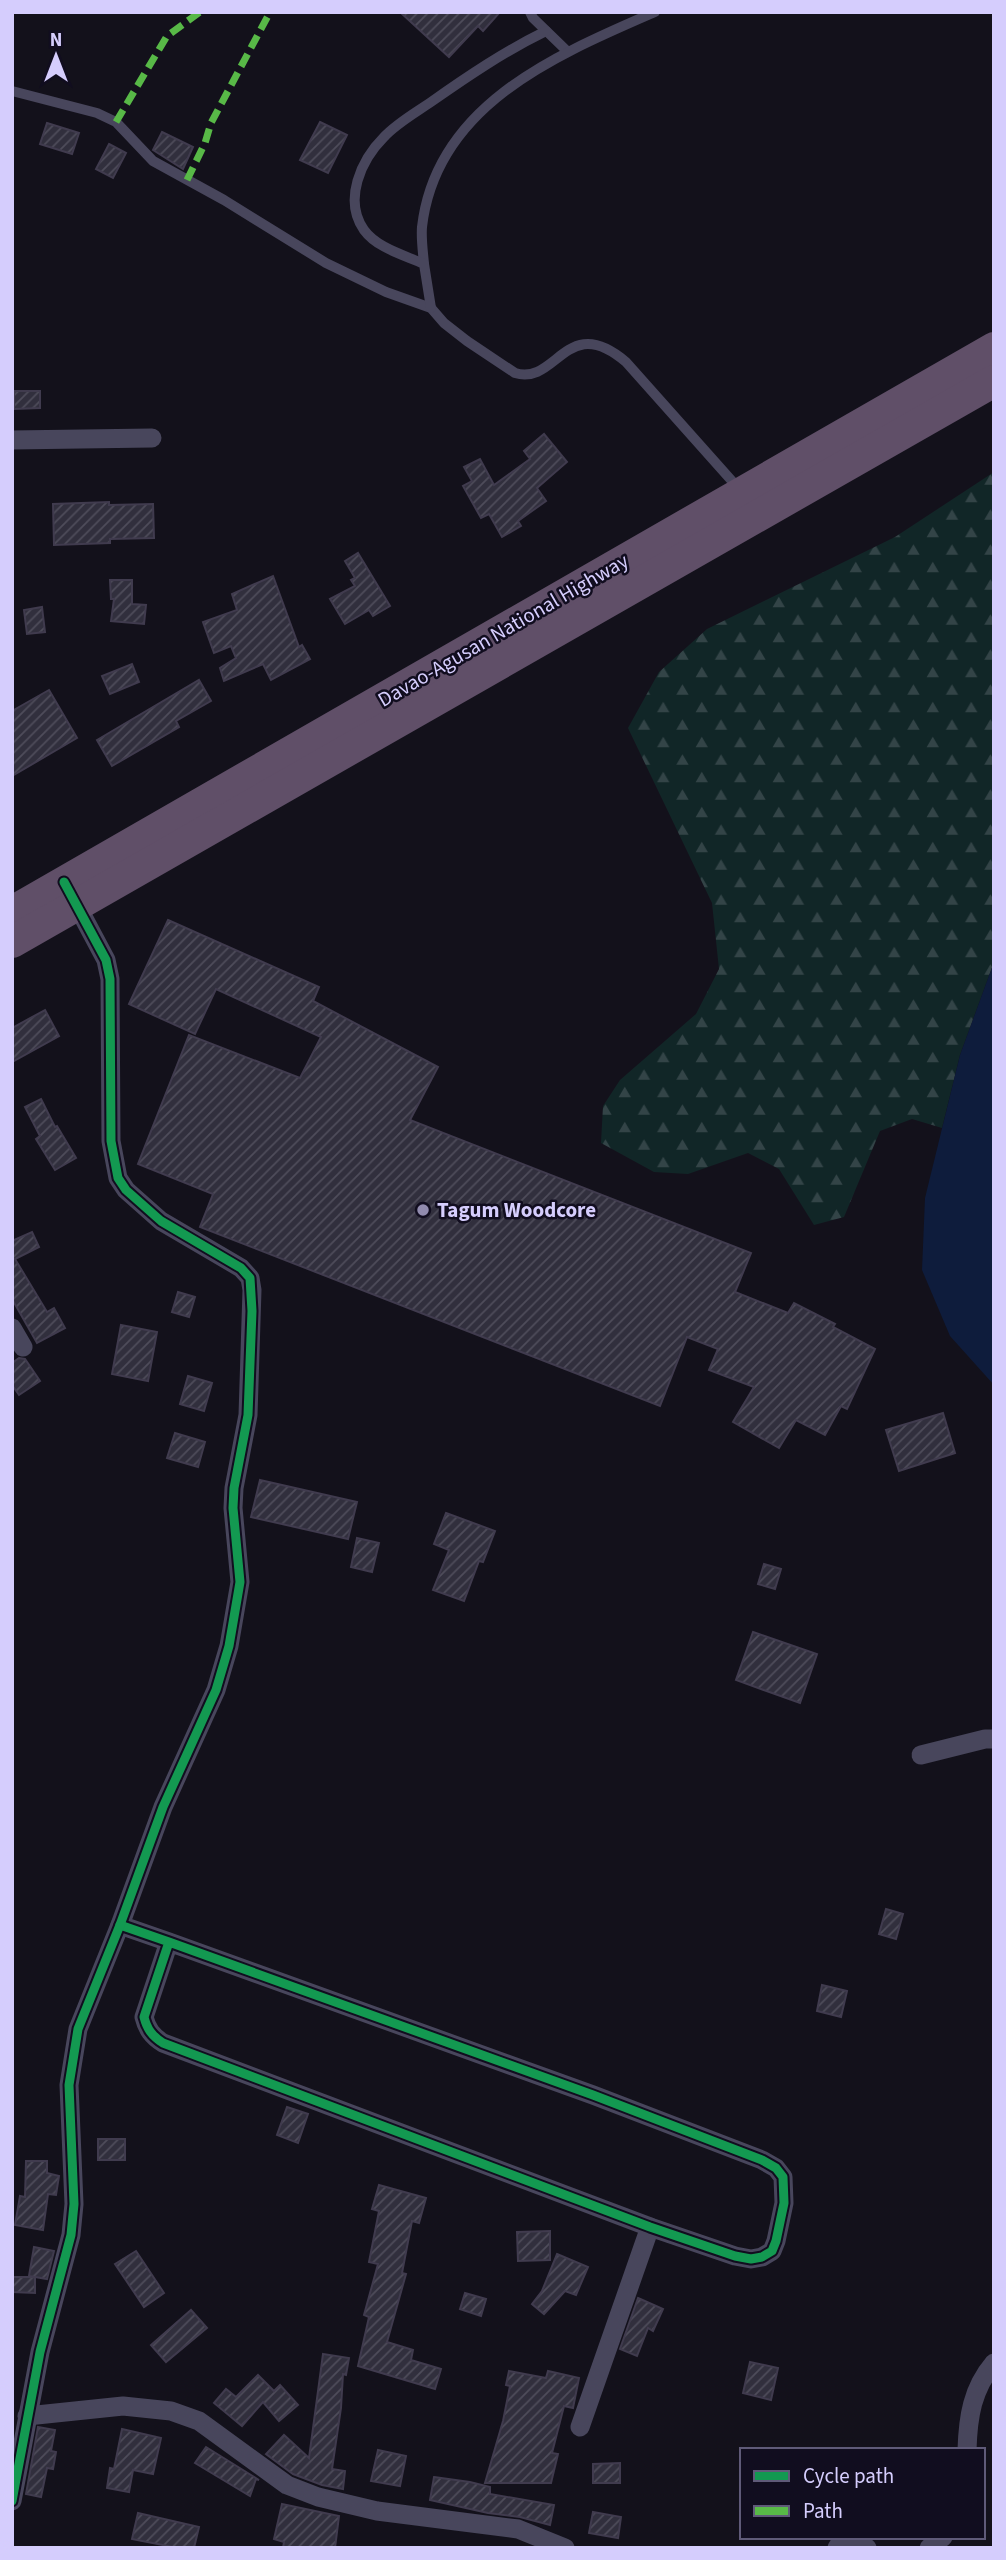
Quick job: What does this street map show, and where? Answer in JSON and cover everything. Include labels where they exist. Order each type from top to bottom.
[{"type":"highway","name":"Davao-Agusan National Highway","points":[[12,942],[70,893],[743,493],[994,348]]},
{"type":"highway","name":"Davao-Agusan National Highway","points":[[12,912],[70,893],[994,382]]},
{"type":"street","points":[[12,440],[152,438]]},
{"type":"street","points":[[12,2501],[40,2352],[71,2235],[74,2204],[69,2085],[78,2029],[163,1807],[216,1690],[229,1646],[240,1582],[233,1508],[248,1415],[252,1290],[250,1278],[241,1268],[161,1222],[126,1190],[118,1178],[111,1141],[110,979],[106,960],[70,893]]},
{"type":"street","points":[[12,1328],[23,1347]]},
{"type":"street","points":[[921,1755],[994,1739]]},
{"type":"street","points":[[120,1925],[169,1942],[593,2095],[762,2160],[776,2168],[783,2177],[784,2203],[772,2251],[751,2259],[735,2256],[650,2227],[163,2043],[153,2037],[146,2027],[144,2017],[169,1942]]},
{"type":"street","points":[[580,2427],[650,2227]]},
{"type":"street","points":[[967,2448],[968,2417],[977,2387],[994,2362]]},
{"type":"street","points":[[27,2416],[122,2406],[171,2411],[199,2421],[287,2485],[318,2497],[377,2511],[518,2529],[554,2545]]},
{"type":"street","points":[[836,2548],[840,2543],[849,2540],[867,2548]]},
{"type":"lane","points":[[530,12],[568,51]]},
{"type":"lane","points":[[431,308],[422,228],[426,208],[437,172],[469,122],[502,93],[568,51],[654,12]]},
{"type":"lane","points":[[424,264],[379,244],[365,231],[354,200],[359,172],[383,138],[395,127],[466,78],[546,31]]},
{"type":"lane","points":[[12,92],[97,113],[116,122],[153,160],[326,263],[386,292],[431,308],[444,323],[467,341],[515,373],[533,373],[581,344],[591,343],[613,351],[626,362],[743,493]]},
{"type":"green space","points":[[994,472],[994,962],[960,1055],[942,1128],[912,1119],[880,1131],[844,1217],[814,1225],[779,1169],[748,1153],[688,1174],[654,1172],[601,1143],[603,1106],[620,1080],[696,1014],[719,969],[712,903],[628,728],[659,672],[707,629],[895,537]]},
{"type":"water","points":[[994,962],[994,1385],[950,1336],[922,1270],[925,1198],[960,1055]]},
{"type":"building","points":[[400,12],[500,12],[483,31],[478,26],[449,57]]},
{"type":"building","points":[[320,122],[347,135],[328,173],[300,160]]},
{"type":"building","points":[[47,123],[79,133],[72,154],[40,144]]},
{"type":"building","points":[[162,132],[193,147],[183,169],[153,150]]},
{"type":"building","points":[[109,144],[126,153],[113,178],[96,169]]},
{"type":"building","points":[[14,391],[40,391],[40,408],[14,409]]},
{"type":"building","points":[[544,434],[567,462],[537,488],[546,501],[518,521],[521,526],[502,537],[489,514],[481,518],[463,486],[472,481],[464,467],[480,459],[494,485],[530,459],[524,451]]},
{"type":"building","points":[[109,502],[109,505],[153,504],[154,538],[54,545],[53,504]]},
{"type":"building","points":[[358,553],[390,606],[373,616],[369,610],[345,624],[330,599],[355,586],[351,580],[355,578],[345,561]]},
{"type":"building","points":[[273,576],[299,647],[302,645],[310,659],[271,680],[263,664],[224,681],[220,668],[236,658],[231,646],[214,653],[203,622],[237,610],[232,594]]},
{"type":"building","points":[[110,580],[132,580],[132,604],[146,605],[144,624],[111,621],[114,599],[111,599]]},
{"type":"building","points":[[42,607],[45,632],[27,634],[24,610]]},
{"type":"building","points":[[132,664],[139,682],[110,694],[102,676]]},
{"type":"building","points":[[199,680],[211,701],[176,721],[179,727],[112,766],[97,740]]},
{"type":"building","points":[[49,690],[77,738],[12,776],[12,711]]},
{"type":"building","name":"Tagum Woodcore","points":[[168,920],[319,987],[313,1001],[438,1067],[410,1120],[751,1253],[735,1292],[788,1313],[794,1303],[875,1349],[847,1409],[841,1406],[825,1435],[796,1420],[779,1448],[733,1422],[754,1387],[709,1370],[718,1349],[687,1337],[660,1406],[200,1227],[213,1194],[138,1164],[189,1035],[300,1078],[321,1037],[216,989],[195,1034],[129,1004]]},
{"type":"building","points":[[45,1010],[59,1036],[12,1062],[12,1028]]},
{"type":"building","points":[[41,1099],[55,1127],[57,1126],[76,1158],[55,1170],[36,1139],[40,1136],[25,1107]]},
{"type":"building","points":[[32,1232],[39,1247],[15,1259],[47,1312],[54,1308],[65,1328],[37,1343],[12,1299],[12,1241]]},
{"type":"building","points":[[178,1292],[195,1297],[189,1317],[172,1312]]},
{"type":"building","points":[[121,1325],[157,1332],[148,1381],[112,1374]]},
{"type":"building","points":[[19,1358],[25,1359],[40,1381],[19,1395],[12,1385],[12,1363]]},
{"type":"building","points":[[188,1376],[212,1383],[204,1411],[180,1404]]},
{"type":"building","points":[[943,1413],[955,1453],[899,1471],[886,1430]]},
{"type":"building","points":[[175,1433],[205,1442],[198,1467],[167,1458]]},
{"type":"building","points":[[260,1480],[357,1502],[348,1539],[251,1517]]},
{"type":"building","points":[[446,1513],[495,1531],[483,1562],[479,1561],[464,1601],[433,1590],[449,1550],[434,1544]]},
{"type":"building","points":[[357,1538],[379,1543],[372,1572],[351,1567]]},
{"type":"building","points":[[764,1564],[781,1569],[775,1589],[758,1584]]},
{"type":"building","points":[[753,1632],[817,1654],[800,1703],[736,1680]]},
{"type":"building","points":[[886,1909],[903,1914],[896,1939],[879,1934]]},
{"type":"building","points":[[822,1985],[847,1991],[841,2017],[817,2011]]},
{"type":"building","points":[[287,2107],[308,2114],[298,2143],[277,2135]]},
{"type":"building","points":[[98,2139],[125,2139],[125,2160],[98,2160]]},
{"type":"building","points":[[26,2161],[47,2161],[47,2173],[59,2176],[56,2195],[48,2194],[43,2230],[15,2225],[20,2196],[25,2197]]},
{"type":"building","points":[[379,2185],[426,2198],[419,2223],[412,2221],[402,2273],[406,2274],[387,2342],[413,2350],[411,2360],[441,2369],[435,2389],[358,2366],[369,2317],[364,2315],[378,2264],[369,2262],[379,2211],[372,2209]]},
{"type":"building","points":[[550,2231],[550,2260],[518,2261],[517,2232]]},
{"type":"building","points":[[34,2247],[54,2251],[47,2279],[29,2276]]},
{"type":"building","points":[[136,2251],[164,2293],[144,2307],[115,2264]]},
{"type":"building","points":[[557,2254],[588,2267],[576,2295],[565,2291],[544,2314],[532,2304],[542,2291]]},
{"type":"building","points":[[12,2277],[35,2277],[35,2293],[12,2292]]},
{"type":"building","points":[[465,2293],[486,2299],[481,2316],[460,2309]]},
{"type":"building","points":[[638,2298],[663,2309],[653,2331],[648,2328],[637,2356],[620,2349]]},
{"type":"building","points":[[191,2310],[207,2328],[166,2362],[151,2345]]},
{"type":"building","points":[[323,2354],[349,2358],[346,2375],[343,2374],[332,2469],[345,2471],[343,2489],[322,2485],[293,2474],[266,2454],[284,2435],[309,2458]]},
{"type":"building","points":[[750,2362],[778,2368],[771,2400],[743,2393]]},
{"type":"building","points":[[509,2371],[546,2378],[548,2371],[579,2378],[573,2408],[564,2406],[552,2453],[558,2454],[551,2483],[485,2483],[503,2421],[510,2386],[506,2385]]},
{"type":"building","points":[[258,2375],[274,2391],[280,2385],[298,2405],[279,2421],[263,2402],[242,2426],[214,2403],[226,2389],[236,2397]]},
{"type":"building","points":[[38,2427],[55,2430],[51,2451],[56,2452],[53,2469],[47,2468],[41,2497],[26,2494]]},
{"type":"building","points":[[122,2429],[161,2438],[153,2474],[133,2470],[129,2492],[107,2488],[110,2468],[114,2469]]},
{"type":"building","points":[[206,2447],[259,2480],[256,2479],[250,2496],[195,2463]]},
{"type":"building","points":[[378,2450],[406,2456],[400,2486],[371,2481]]},
{"type":"building","points":[[620,2463],[620,2483],[593,2483],[593,2464]]},
{"type":"building","points":[[434,2477],[490,2487],[490,2494],[554,2505],[550,2525],[430,2500]]},
{"type":"building","points":[[282,2504],[339,2516],[335,2548],[283,2548],[284,2542],[274,2539]]},
{"type":"building","points":[[593,2512],[621,2517],[618,2538],[589,2533]]},
{"type":"building","points":[[138,2513],[199,2527],[194,2548],[178,2548],[132,2539]]},
{"type":"marked path","points":[[116,122],[167,36],[200,12]]},
{"type":"marked path","points":[[187,180],[205,143],[211,123],[270,12]]},
{"type":"cycle path","points":[[12,2501],[40,2352],[71,2235],[74,2204],[69,2085],[78,2029],[163,1807],[216,1690],[229,1646],[240,1582],[233,1508],[234,1488],[248,1415],[252,1311],[250,1278],[241,1268],[161,1221],[126,1190],[118,1178],[111,1141],[110,979],[106,960],[64,882]]},
{"type":"cycle path","points":[[120,1925],[169,1942],[593,2095],[762,2160],[776,2168],[783,2177],[784,2203],[772,2251],[751,2259],[735,2256],[650,2227],[163,2043],[150,2032],[144,2017],[169,1942]]},
{"type":"place","name":"Tagum Woodcore","points":[[423,1210]]}]
